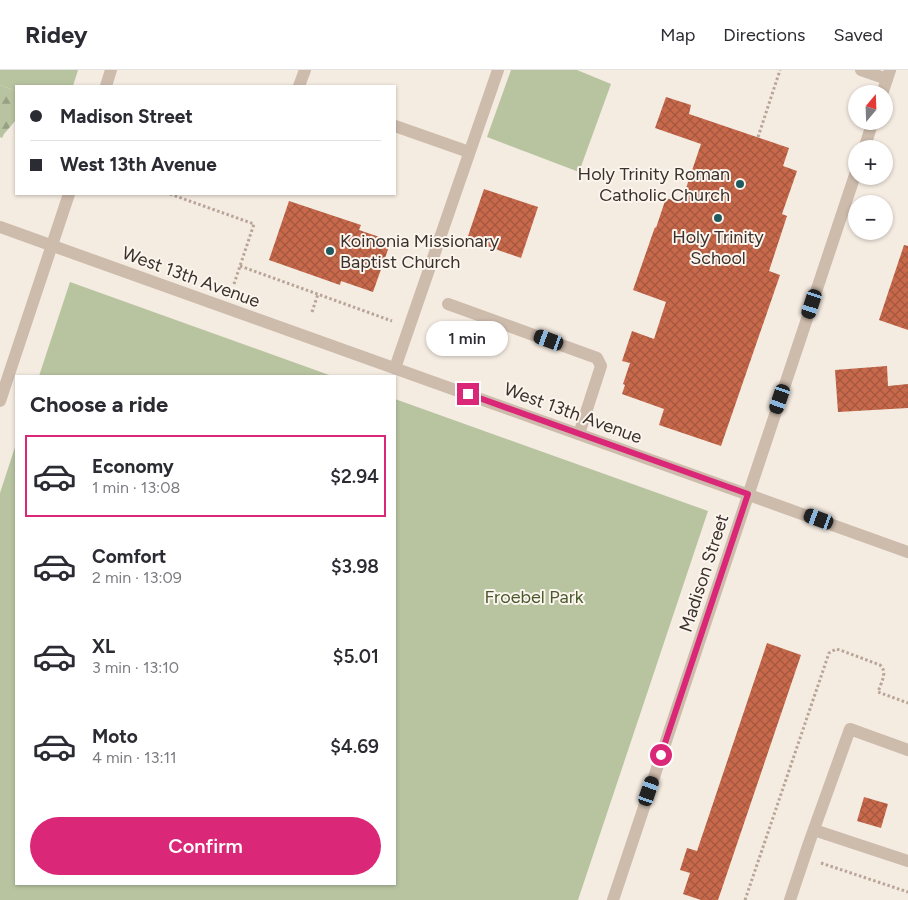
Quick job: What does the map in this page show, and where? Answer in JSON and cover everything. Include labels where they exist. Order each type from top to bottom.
[{"type":"street","points":[[106,85],[111,70]]},
{"type":"street","points":[[299,85],[305,70]]},
{"type":"street","points":[[395,368],[498,70]]},
{"type":"street","points":[[861,70],[889,75]]},
{"type":"street","points":[[396,126],[469,152]]},
{"type":"street","name":"Madison Street","points":[[613,900],[852,185]]},
{"type":"street","points":[[0,401],[70,195]]},
{"type":"street","name":"West 13th Avenue","points":[[0,227],[908,552]]},
{"type":"street","points":[[448,304],[597,358],[601,366],[579,434]]},
{"type":"street","points":[[790,900],[850,729],[908,750]]},
{"type":"street","points":[[814,830],[908,861]]},
{"type":"path","points":[[758,137],[780,70]]},
{"type":"path","points":[[173,195],[254,224],[234,284]]},
{"type":"path","points":[[240,266],[409,327]]},
{"type":"path","points":[[312,312],[318,294]]},
{"type":"path","points":[[744,900],[829,653],[836,649],[880,665],[884,671],[878,692],[908,703]]},
{"type":"path","points":[[820,863],[908,892]]},
{"type":"green space","points":[[0,70],[78,70],[73,85],[15,85],[15,91],[0,85]]},
{"type":"green space","points":[[511,70],[577,70],[611,84],[579,172],[487,137]]},
{"type":"green space","points":[[0,85],[15,91],[15,121],[2,138],[0,137]]},
{"type":"green space","points":[[70,282],[329,375],[39,375]]},
{"type":"green space","name":"Froebel Park","points":[[396,399],[708,511],[578,900],[0,900],[0,493],[15,447],[15,885],[396,885]]},
{"type":"building","points":[[666,97],[691,105],[689,114],[789,148],[783,166],[797,171],[782,214],[787,216],[769,271],[780,275],[721,446],[659,425],[664,409],[622,394],[625,385],[623,384],[630,363],[622,361],[632,331],[654,339],[666,302],[633,290],[666,198],[681,203],[701,144],[655,128]]},
{"type":"building","points":[[484,189],[538,207],[521,258],[467,239]]},
{"type":"building","name":"Koinonia Missionary Baptist Church","points":[[289,201],[361,225],[359,230],[391,241],[373,292],[341,281],[340,285],[269,260]]},
{"type":"building","points":[[904,245],[908,246],[908,330],[879,320]]},
{"type":"building","points":[[887,366],[888,386],[908,384],[908,408],[838,412],[835,370]]},
{"type":"building","points":[[767,643],[801,655],[718,900],[701,900],[683,894],[690,873],[680,870],[687,848],[697,851]]},
{"type":"building","points":[[864,797],[888,804],[881,828],[857,821]]},
{"type":"place","name":"Holy Trinity Roman Catholic Church","points":[[740,184]]},
{"type":"place","name":"Holy Trinity School","points":[[718,218]]},
{"type":"place","name":"Koinonia Missionary Baptist Church","points":[[330,251]]},
{"type":"route","points":[[468,394],[748,494],[661,755]]}]
